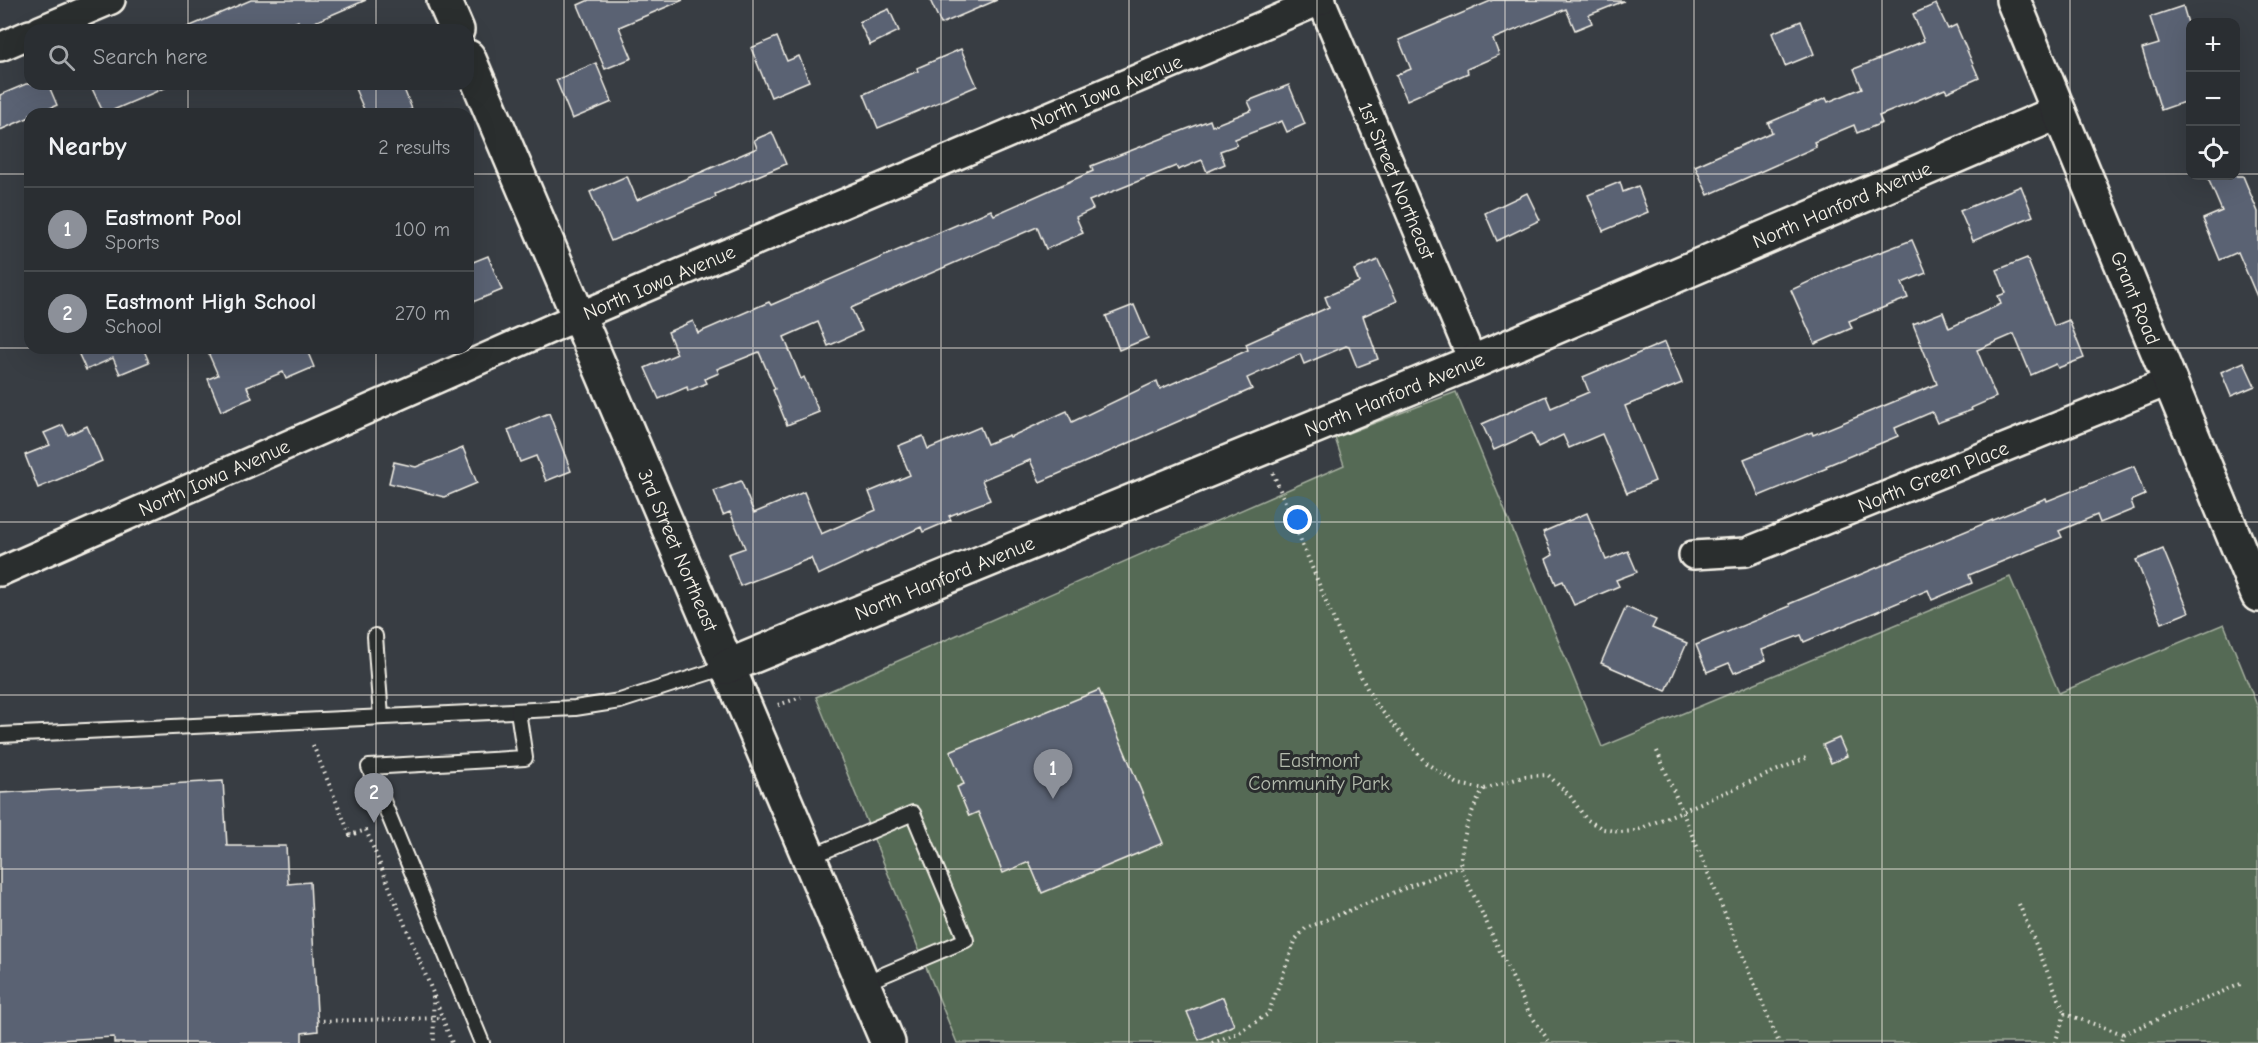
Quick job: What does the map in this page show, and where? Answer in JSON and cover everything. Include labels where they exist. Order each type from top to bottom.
[{"type":"street","points":[[54,24],[111,0]]},
{"type":"street","points":[[444,0],[454,24]]},
{"type":"street","name":"North Iowa Avenue","points":[[0,572],[577,316],[1321,0]]},
{"type":"street","name":"1st Street Northeast","points":[[1321,0],[1473,362]]},
{"type":"street","name":"Grant Road","points":[[2013,0],[2258,596]]},
{"type":"street","points":[[0,47],[24,37]]},
{"type":"street","name":"3rd Street Northeast","points":[[474,71],[888,1043]]},
{"type":"street","name":"North Hanford Avenue","points":[[726,666],[1473,362],[2059,112]]},
{"type":"street","name":"North Green Place","points":[[1693,555],[1746,552],[2170,381]]},
{"type":"lane","points":[[375,636],[381,717]]},
{"type":"lane","points":[[0,735],[575,708],[620,701],[726,666]]},
{"type":"lane","points":[[482,1043],[369,767],[525,758],[518,711]]},
{"type":"lane","points":[[808,858],[913,813],[966,940],[862,984]]},
{"type":"path","points":[[1280,488],[1340,635],[1374,702],[1426,764],[1458,784],[1484,789],[1526,776],[1548,775],[1570,796],[1586,819],[1603,829],[1620,832],[1635,831],[1806,758]]},
{"type":"path","points":[[778,705],[801,697]]},
{"type":"path","points":[[313,745],[350,835],[366,830],[452,1043]]},
{"type":"path","points":[[1657,751],[1779,1043]]},
{"type":"path","points":[[1484,789],[1473,807],[1462,840],[1460,866],[1528,1011],[1550,1043]]},
{"type":"path","points":[[1212,1043],[1238,1033],[1268,1014],[1296,939],[1306,928],[1460,866]]},
{"type":"path","points":[[2019,904],[2065,1014],[2055,1043]]},
{"type":"path","points":[[2065,1014],[2123,1034],[2243,983]]},
{"type":"path","points":[[433,993],[434,1043]]},
{"type":"path","points":[[317,1021],[442,1018]]},
{"type":"path","points":[[2120,1043],[2123,1034]]},
{"type":"green space","name":"Eastmont Community Park","points":[[1456,392],[1602,747],[2010,577],[2059,693],[2224,624],[2258,708],[2258,1043],[957,1043],[816,697],[1344,465],[1335,438]]},
{"type":"building","points":[[251,0],[366,0],[310,24],[299,24],[298,21],[291,24],[195,24]]},
{"type":"building","points":[[589,0],[683,0],[619,27],[632,58],[605,69],[578,5]]},
{"type":"building","points":[[930,0],[997,0],[941,24]]},
{"type":"building","points":[[1493,0],[1624,1],[1589,15],[1592,23],[1575,30],[1566,9],[1493,39],[1499,55],[1467,69],[1468,73],[1407,100],[1396,75],[1411,69],[1399,40]]},
{"type":"building","points":[[1936,4],[1948,29],[1956,25],[1979,78],[1879,116],[1882,123],[1857,133],[1854,125],[1814,142],[1816,147],[1708,195],[1695,166],[1772,132],[1768,123],[1826,98],[1828,102],[1862,88],[1854,69],[1924,41],[1913,14]]},
{"type":"building","points":[[2183,6],[2186,18],[2186,101],[2161,110],[2142,49],[2159,44],[2150,17]]},
{"type":"building","points":[[889,9],[899,31],[870,45],[859,22]]},
{"type":"building","points":[[1801,21],[1814,54],[1785,66],[1772,33]]},
{"type":"building","points":[[777,37],[787,61],[799,56],[809,81],[771,97],[751,48]]},
{"type":"building","points":[[961,49],[977,86],[878,128],[864,94],[918,71],[917,68]]},
{"type":"building","points":[[596,63],[612,102],[572,119],[556,80]]},
{"type":"building","points":[[24,85],[24,90],[51,90],[57,105],[50,108],[24,108],[24,120],[0,130],[0,95]]},
{"type":"building","points":[[1289,85],[1305,124],[1287,132],[1282,121],[1235,139],[1237,145],[1220,151],[1225,164],[1207,172],[1202,160],[1178,170],[1176,166],[1089,201],[1093,209],[1076,217],[1083,233],[1046,249],[1037,227],[851,308],[862,331],[828,346],[818,322],[784,337],[801,379],[804,377],[819,412],[787,425],[759,352],[717,369],[719,373],[705,379],[707,383],[688,391],[687,387],[659,399],[645,368],[677,354],[668,332],[693,321],[698,333],[769,302],[771,305],[991,210],[994,215],[1093,171],[1091,166],[1210,120],[1212,126],[1252,110],[1248,101]]},
{"type":"building","points":[[93,90],[160,90],[118,108],[101,108]]},
{"type":"building","points":[[356,90],[404,90],[412,108],[363,108]]},
{"type":"building","points":[[772,132],[786,164],[715,194],[716,197],[611,241],[590,192],[627,176],[637,200],[757,148],[754,140]]},
{"type":"building","points":[[2240,176],[2243,176],[2258,212],[2258,299],[2238,252],[2220,260],[2203,219],[2222,211],[2209,180],[2240,180]]},
{"type":"building","points":[[1620,182],[1623,192],[1638,186],[1648,212],[1603,231],[1588,195]]},
{"type":"building","points":[[2021,186],[2033,216],[1973,241],[1960,211]]},
{"type":"building","points":[[1527,193],[1540,220],[1497,241],[1485,213]]},
{"type":"building","points":[[1912,240],[1926,273],[1902,283],[1908,298],[1849,321],[1852,328],[1815,344],[1791,290],[1841,267]]},
{"type":"building","points":[[488,256],[502,290],[474,302],[474,262]]},
{"type":"building","points":[[2027,258],[2054,326],[2069,320],[2084,358],[2058,368],[2056,364],[2031,375],[2014,334],[1977,350],[1996,397],[1971,408],[1972,410],[1937,423],[1932,412],[1895,428],[1898,436],[1759,496],[1744,459],[1812,432],[1813,435],[1937,384],[1913,324],[1943,312],[1949,328],[2001,304],[1998,296],[2006,293],[1997,270]]},
{"type":"building","points":[[1378,260],[1397,301],[1363,316],[1378,359],[1357,367],[1349,347],[1346,346],[1304,364],[1300,354],[1247,378],[1252,389],[1040,482],[1030,460],[982,480],[990,500],[949,516],[951,520],[923,532],[921,527],[818,575],[811,558],[740,586],[728,554],[745,548],[730,512],[723,515],[714,491],[741,481],[754,513],[804,492],[821,534],[876,510],[869,492],[910,475],[898,446],[923,436],[928,449],[980,427],[987,444],[1009,435],[1010,437],[1067,411],[1072,422],[1157,381],[1160,389],[1248,350],[1246,344],[1329,307],[1325,297],[1359,282],[1354,270]]},
{"type":"building","points":[[1134,305],[1148,338],[1119,350],[1106,316]]},
{"type":"building","points":[[1665,342],[1682,383],[1625,406],[1655,481],[1627,493],[1602,434],[1569,448],[1563,435],[1538,447],[1532,433],[1494,450],[1482,424],[1546,396],[1551,408],[1589,392],[1583,377]]},
{"type":"building","points":[[79,354],[146,354],[149,362],[120,374],[113,358],[86,370]]},
{"type":"building","points":[[209,354],[309,354],[314,367],[286,379],[283,372],[247,387],[252,398],[221,411],[208,379],[218,375]]},
{"type":"building","points":[[2244,362],[2255,386],[2231,396],[2221,372]]},
{"type":"building","points":[[549,413],[571,471],[546,481],[536,456],[520,462],[508,430]]},
{"type":"building","points":[[63,425],[68,435],[87,426],[102,461],[38,488],[25,455],[50,445],[44,433]]},
{"type":"building","points":[[463,448],[477,483],[444,497],[389,483],[394,462],[416,467]]},
{"type":"building","points":[[2134,466],[2145,495],[2131,501],[2134,509],[2100,523],[2097,515],[2059,531],[2062,537],[1969,575],[1972,583],[1932,600],[1928,590],[1804,642],[1801,635],[1762,650],[1766,660],[1734,673],[1729,663],[1707,672],[1696,645],[2046,498],[2047,501]]},
{"type":"building","points":[[1587,513],[1606,560],[1628,551],[1637,572],[1616,580],[1619,586],[1574,605],[1563,581],[1556,584],[1546,559],[1553,555],[1543,532]]},
{"type":"building","points":[[2163,549],[2189,612],[2162,623],[2136,560]]},
{"type":"building","points":[[1626,607],[1656,620],[1652,628],[1687,643],[1666,691],[1601,663]]},
{"type":"building","points":[[1099,690],[1163,843],[1042,893],[1029,862],[1003,873],[978,812],[969,816],[957,787],[964,784],[950,751]]},
{"type":"building","points":[[1839,738],[1847,756],[1831,763],[1823,745]]},
{"type":"building","points":[[223,781],[227,846],[286,846],[288,884],[310,882],[318,1031],[302,1033],[302,1043],[114,1043],[114,1037],[0,1043],[0,793]]},
{"type":"building","points":[[1223,997],[1234,1025],[1199,1040],[1187,1012]]},
{"type":"place","name":"Eastmont Pool","points":[[1053,799]]},
{"type":"place","name":"Eastmont High School","points":[[374,823]]}]
